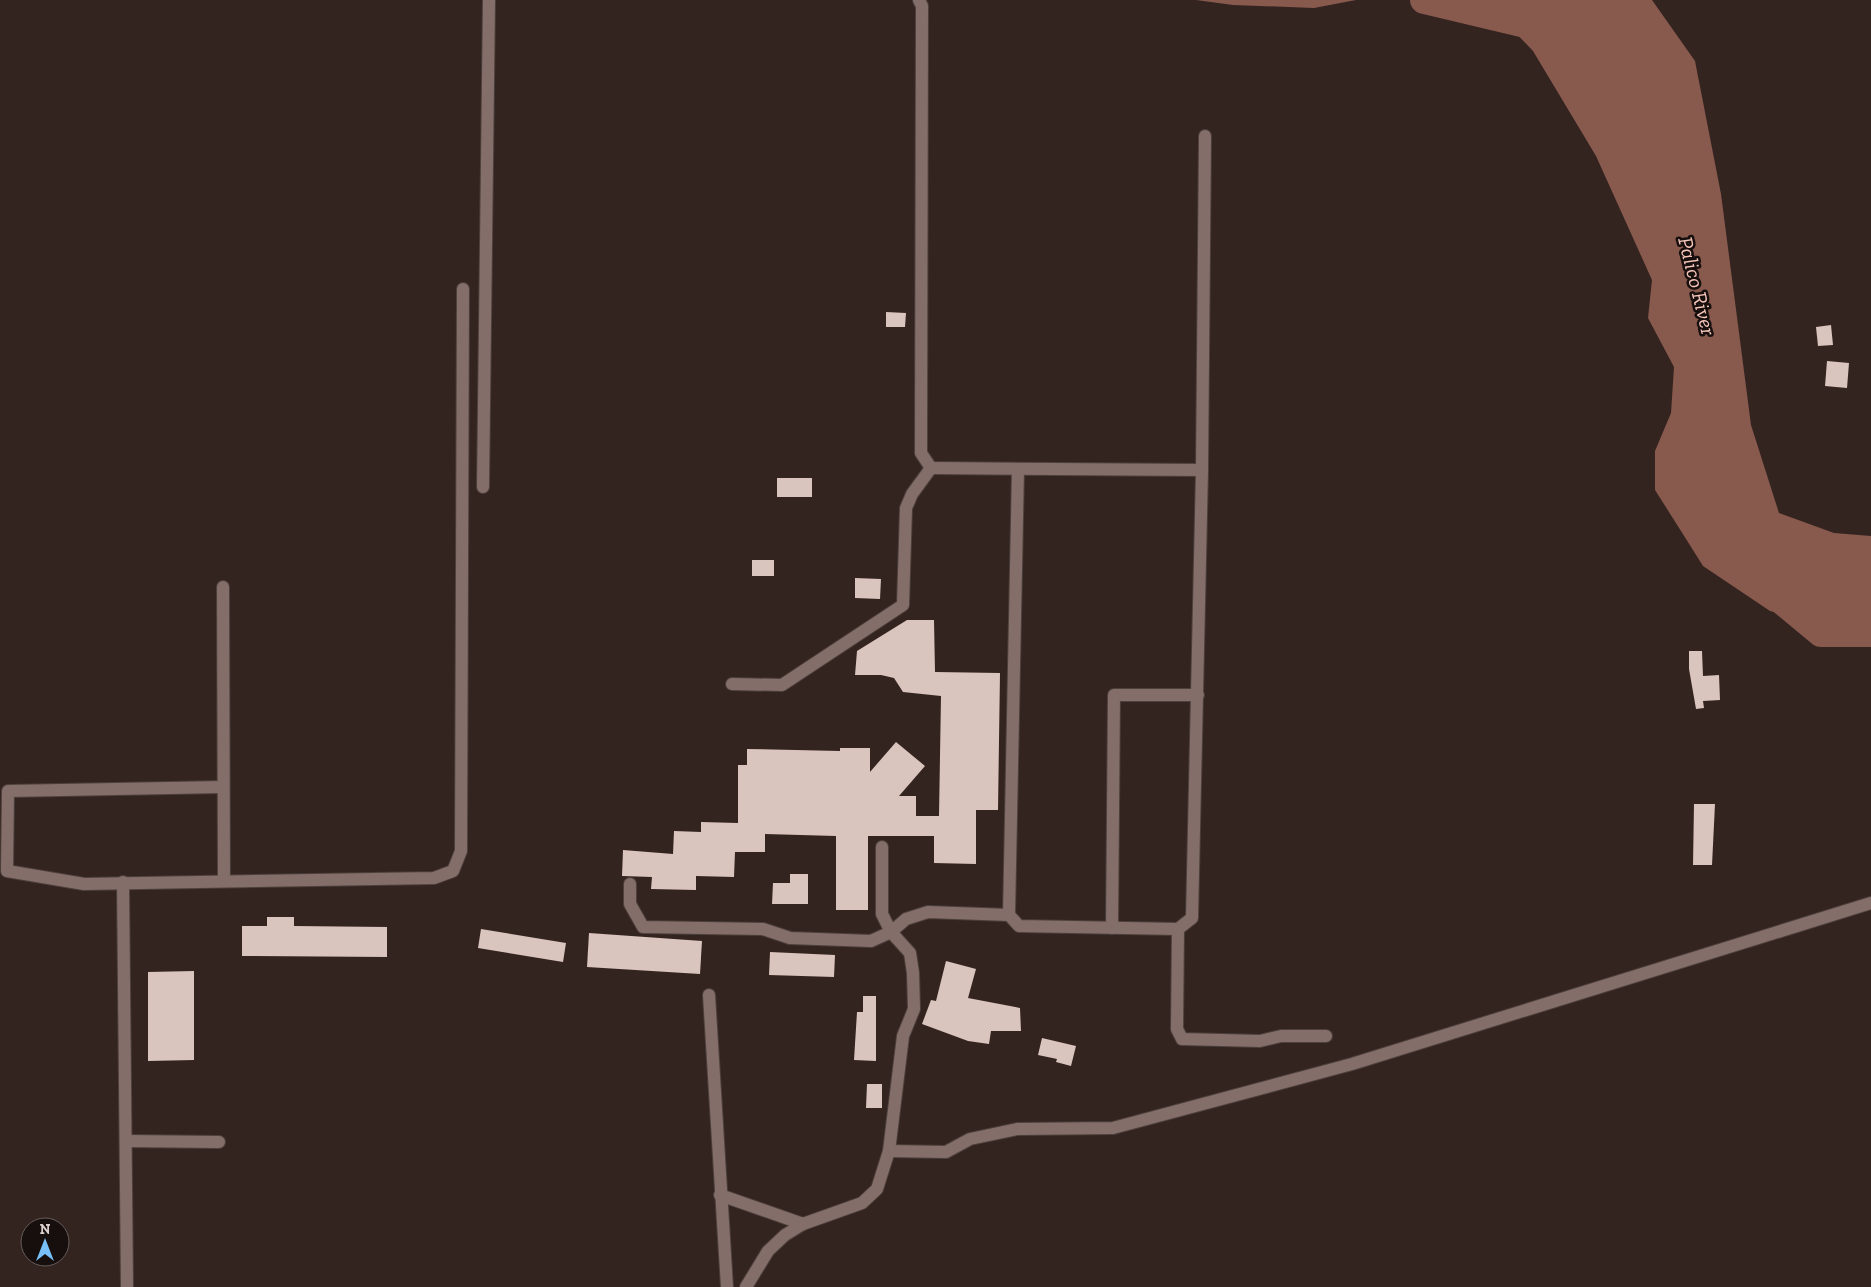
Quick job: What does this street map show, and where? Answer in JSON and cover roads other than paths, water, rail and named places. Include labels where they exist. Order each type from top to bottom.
[{"type":"street","points":[[483,487],[489,0]]},
{"type":"street","points":[[919,0],[922,6],[920,453],[931,468]]},
{"type":"street","points":[[1018,469],[1009,915],[1018,926],[1178,930],[1192,918],[1202,470],[1205,136]]},
{"type":"street","points":[[223,787],[8,791],[7,870],[84,884],[434,878],[453,871],[461,851],[463,289]]},
{"type":"street","points":[[931,468],[1202,470]]},
{"type":"street","points":[[732,684],[782,685],[903,605],[906,508],[912,494],[931,468]]},
{"type":"street","points":[[223,586],[224,881]]},
{"type":"street","points":[[1112,928],[1114,696],[1198,695]]},
{"type":"street","points":[[746,1287],[768,1251],[803,1224],[862,1203],[876,1190],[889,1151],[903,1036],[914,1009],[913,973],[910,953],[891,932],[882,914],[882,847]]},
{"type":"street","points":[[123,882],[127,1287]]},
{"type":"street","points":[[630,884],[630,904],[642,927],[764,930],[790,938],[871,941],[891,932],[906,919],[928,912],[1009,915]]},
{"type":"street","points":[[889,1151],[946,1152],[970,1139],[1016,1129],[1112,1128],[1352,1064],[1871,903]]},
{"type":"street","points":[[1178,930],[1177,1029],[1182,1039],[1260,1042],[1282,1036],[1326,1036]]},
{"type":"street","points":[[709,995],[727,1287]]},
{"type":"street","points":[[126,1141],[219,1142]]},
{"type":"street","points":[[720,1195],[803,1224]]},
{"type":"water","points":[[1196,0],[1356,0],[1314,8],[1233,5]]},
{"type":"water","points":[[1471,0],[1652,0],[1695,61],[1721,194],[1751,425],[1779,513],[1834,533],[1871,536],[1871,635],[1770,611],[1703,566],[1655,490],[1655,451],[1671,413],[1674,367],[1648,318],[1652,280],[1596,156],[1533,51],[1487,3]]},
{"type":"waterway","name":"Palico River","points":[[1424,0],[1538,27]]},
{"type":"waterway","name":"Palico River","points":[[1774,594],[1821,633],[1871,633]]}]
